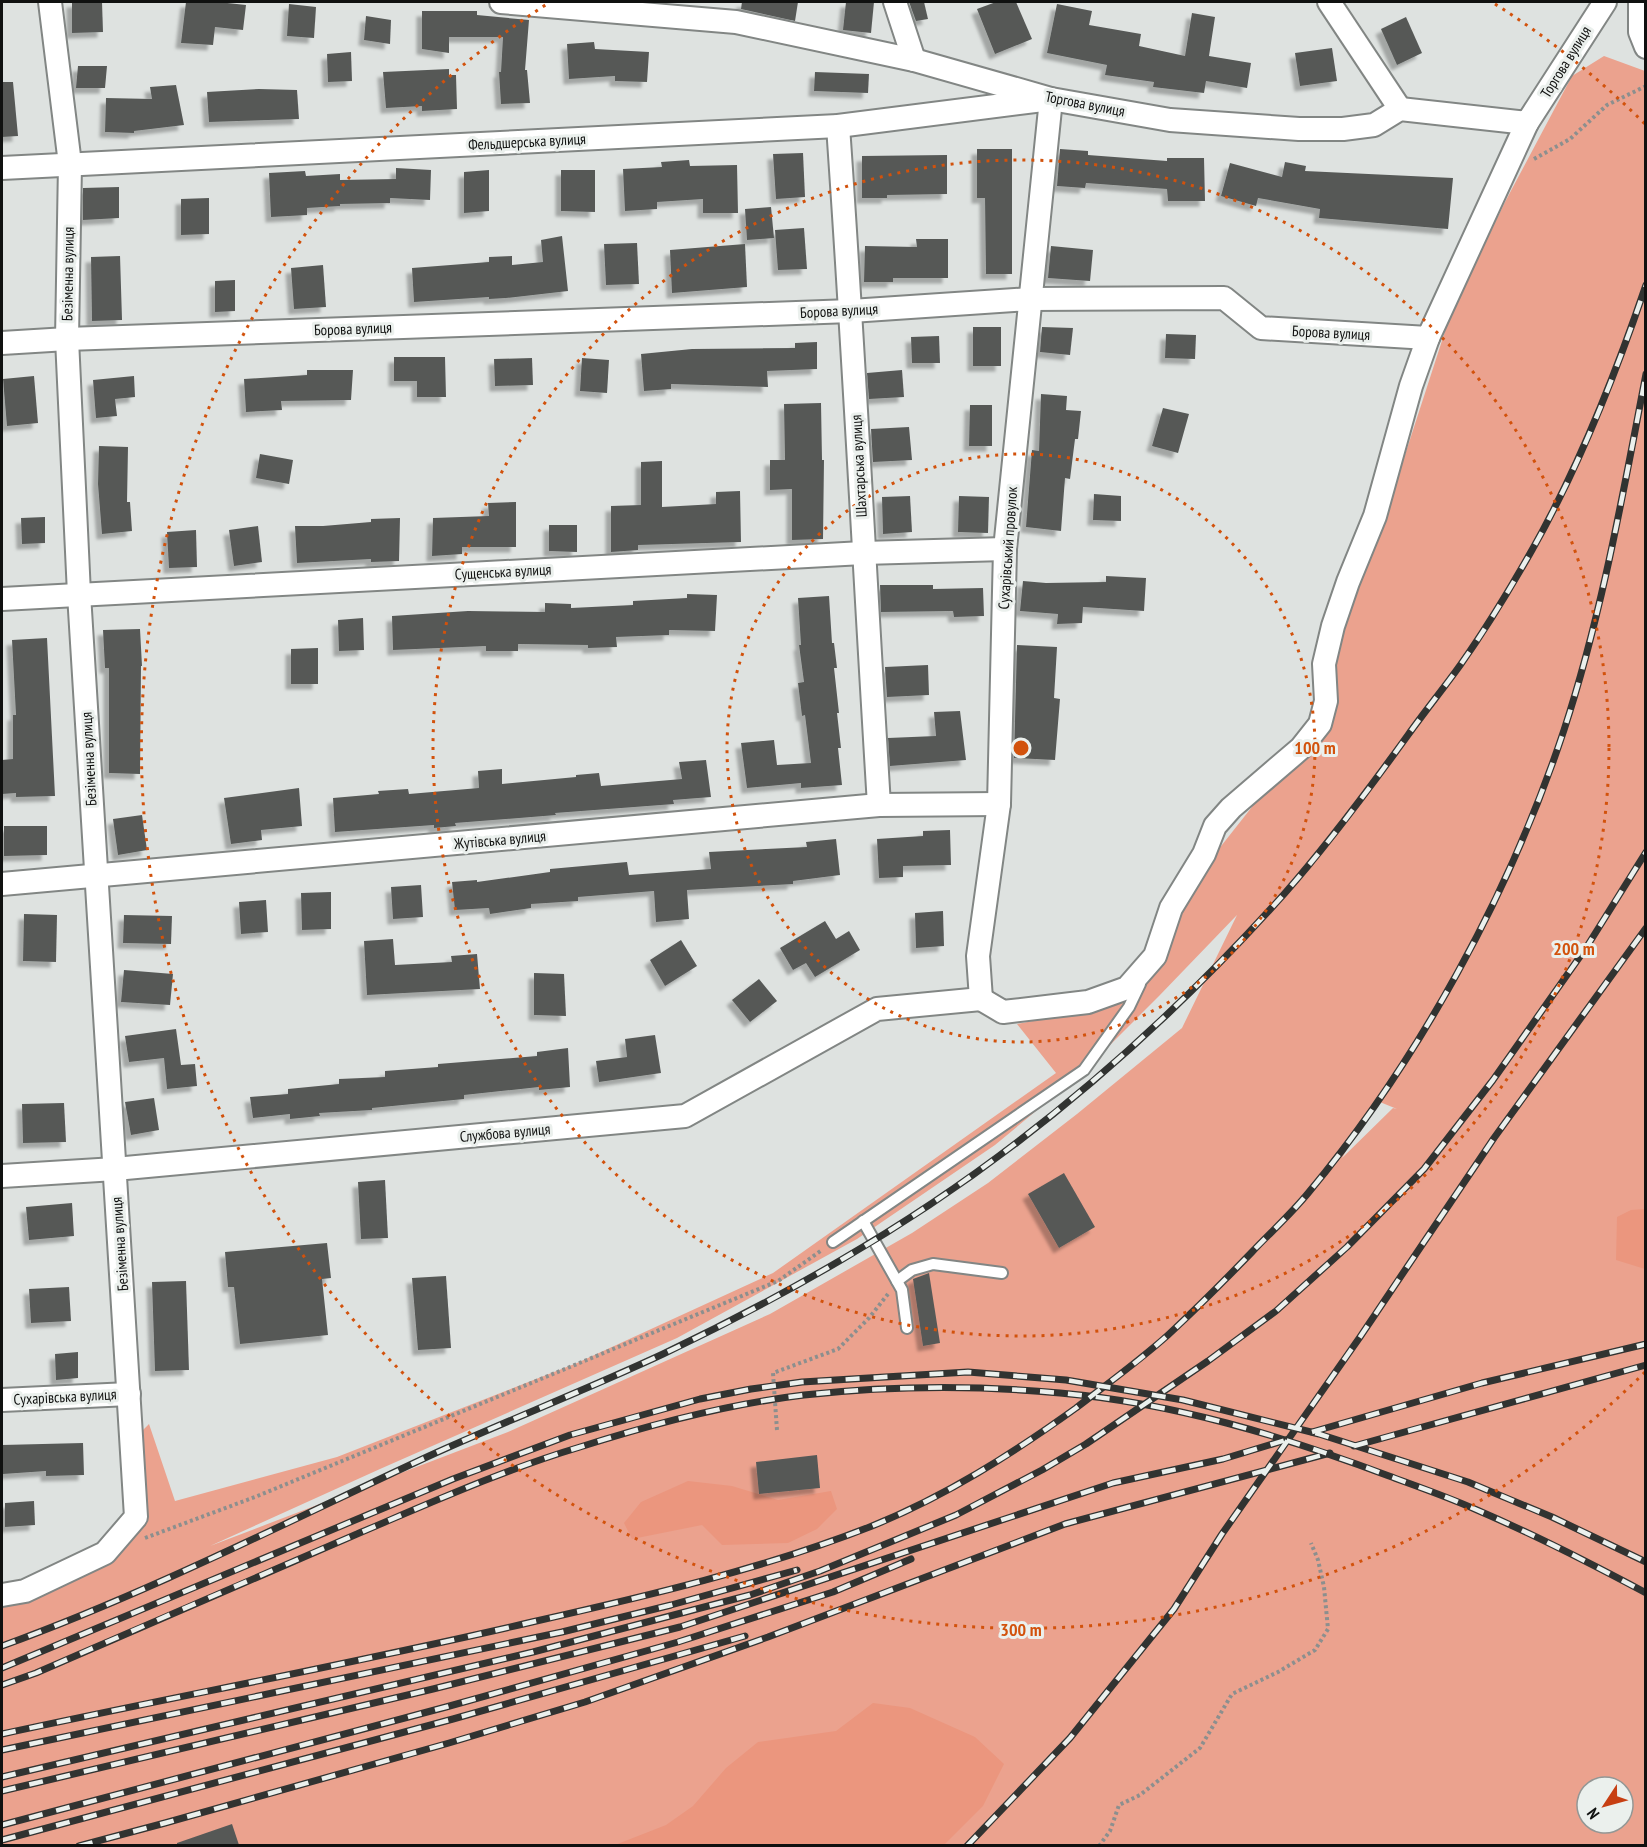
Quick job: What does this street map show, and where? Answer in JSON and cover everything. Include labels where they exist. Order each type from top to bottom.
[{"type":"street","name":"Безіменна вулиця","points":[[2,1595],[25,1591],[105,1553],[136,1517],[79,594],[67,339],[70,164],[50,2]]},
{"type":"street","name":"Торгова вулиця","points":[[501,2],[736,22],[914,60],[1051,99],[1170,120],[1299,129],[1343,129],[1374,125],[1401,109]]},
{"type":"street","points":[[895,2],[914,60]]},
{"type":"street","points":[[981,999],[1003,1012],[1088,1002],[1127,987],[1155,956],[1171,908],[1204,854],[1215,826],[1231,808],[1301,748],[1320,724],[1326,701],[1324,664],[1333,626],[1348,582],[1376,516],[1411,386],[1428,338],[1527,123],[1401,109],[1329,2]]},
{"type":"street","name":"Торгова вулиця","points":[[1527,123],[1605,2]]},
{"type":"street","points":[[1640,2],[1640,32],[1646,47]]},
{"type":"street","name":"Фельдшерська вулиця","points":[[2,168],[838,126],[1051,99]]},
{"type":"street","name":"Сухарівський провулок","points":[[981,999],[978,956],[999,804],[1005,549],[1051,99]]},
{"type":"street","name":"Шахтарська вулиця","points":[[838,126],[851,311],[879,805]]},
{"type":"street","name":"Борова вулиця","points":[[2,343],[851,311],[1030,299],[1224,298],[1261,328],[1428,338]]},
{"type":"street","name":"Сущенська вулиця","points":[[2,599],[863,553],[1005,549]]},
{"type":"street","name":"Жутівська вулиця","points":[[2,884],[879,805],[999,804]]},
{"type":"street","name":"Службова вулиця","points":[[2,1176],[115,1169],[684,1116],[877,1009],[981,999]]},
{"type":"street","name":"Сухарівська вулиця","points":[[2,1400],[129,1394]]},
{"type":"lane","points":[[832,1242],[1084,1071],[1128,1007],[1155,956]]},
{"type":"lane","points":[[863,1221],[902,1290],[907,1328]]},
{"type":"lane","points":[[897,1281],[912,1270],[933,1264],[1002,1273]]},
{"type":"path","points":[[1533,159],[1570,139],[1607,105],[1646,86]]},
{"type":"path","points":[[137,1541],[255,1497],[778,1281],[832,1242]]},
{"type":"path","points":[[777,1430],[773,1373],[838,1349],[870,1318],[897,1281]]},
{"type":"path","points":[[1099,1845],[1110,1831],[1119,1805],[1140,1795],[1200,1748],[1232,1694],[1278,1672],[1315,1650],[1328,1629],[1324,1587],[1318,1560],[1311,1543]]},
{"type":"shaded area","points":[[1604,56],[1645,71],[1645,1845],[2,1846],[2,1595],[105,1553],[132,1521],[133,1454],[143,1430],[149,1424],[175,1501],[337,1457],[577,1363],[773,1273],[1056,1073],[1017,1024],[1095,1009],[1143,980],[1218,850],[1317,728],[1332,649],[1391,498],[1450,316],[1505,202],[1572,76]],"holes":[[[1237,915],[1182,1028],[988,1183],[912,1233],[770,1314],[508,1432],[210,1546],[677,1338],[857,1239],[995,1145],[1084,1071]],[[1375,1100],[1397,1109],[1393,1108],[1342,1158]]]},
{"type":"shaded area","points":[[1646,1209],[1645,1269],[1616,1260],[1617,1217],[1631,1210]]},
{"type":"shaded area","points":[[688,1481],[732,1486],[778,1500],[831,1491],[837,1509],[817,1529],[788,1543],[722,1545],[702,1525],[632,1539],[624,1523],[641,1502]]},
{"type":"shaded area","points":[[873,1703],[910,1708],[975,1737],[1004,1764],[983,1806],[944,1845],[615,1845],[666,1825],[693,1806],[726,1768],[758,1742],[836,1731]]},
{"type":"building","points":[[72,2],[102,2],[103,32],[72,33]]},
{"type":"building","points":[[186,2],[246,5],[243,30],[215,27],[213,45],[181,43]]},
{"type":"building","points":[[742,2],[798,2],[795,21],[741,9]]},
{"type":"building","points":[[846,2],[874,2],[871,33],[843,30]]},
{"type":"building","points":[[909,2],[924,2],[928,19],[916,21]]},
{"type":"building","points":[[996,2],[1016,2],[1032,39],[995,54],[977,9]]},
{"type":"building","points":[[289,4],[316,7],[314,38],[287,36]]},
{"type":"building","points":[[1057,4],[1092,11],[1089,25],[1141,34],[1139,46],[1185,56],[1192,13],[1215,17],[1209,56],[1251,63],[1247,88],[1206,81],[1204,93],[1153,87],[1154,82],[1105,75],[1107,65],[1047,53]]},
{"type":"building","points":[[422,11],[477,11],[477,15],[529,20],[525,70],[527,70],[530,103],[501,104],[499,72],[501,72],[503,37],[449,37],[449,53],[422,49]]},
{"type":"building","points":[[366,16],[391,20],[390,44],[364,40]]},
{"type":"building","points":[[1406,17],[1422,53],[1397,65],[1381,29]]},
{"type":"building","points":[[594,42],[595,49],[649,52],[647,82],[615,81],[615,76],[569,79],[567,44]]},
{"type":"building","points":[[1332,48],[1337,81],[1300,86],[1295,53]]},
{"type":"building","points":[[351,52],[352,81],[328,82],[327,54]]},
{"type":"building","points":[[78,66],[107,66],[105,88],[76,88]]},
{"type":"building","points":[[449,69],[449,75],[456,75],[457,109],[422,111],[422,106],[386,108],[383,72]]},
{"type":"building","points":[[815,72],[869,74],[868,93],[814,91]]},
{"type":"building","points":[[2,82],[13,82],[18,136],[2,137]]},
{"type":"building","points":[[176,85],[184,125],[134,131],[134,133],[105,132],[106,98],[152,99],[150,87]]},
{"type":"building","points":[[259,89],[297,90],[299,119],[209,122],[207,92]]},
{"type":"building","points":[[977,149],[1012,149],[1012,274],[986,274],[985,198],[977,198]]},
{"type":"building","points":[[1060,149],[1088,151],[1088,155],[1167,161],[1167,158],[1204,158],[1205,201],[1168,201],[1167,189],[1086,183],[1085,188],[1057,186]]},
{"type":"building","points":[[803,153],[805,197],[776,199],[773,154]]},
{"type":"building","points":[[947,155],[947,194],[887,195],[887,198],[862,198],[862,156]]},
{"type":"building","points":[[689,160],[690,166],[737,165],[738,213],[703,213],[703,199],[657,202],[657,209],[625,211],[623,169],[662,167],[661,162]]},
{"type":"building","points":[[1285,162],[1306,166],[1305,171],[1453,178],[1448,229],[1319,218],[1320,209],[1258,198],[1256,206],[1221,196],[1230,163],[1282,177]]},
{"type":"building","points":[[396,168],[431,170],[430,200],[390,198],[390,203],[340,204],[340,206],[307,208],[307,215],[271,217],[269,173],[305,171],[306,176],[340,174],[340,180],[396,179]]},
{"type":"building","points":[[489,170],[489,211],[464,213],[464,172]]},
{"type":"building","points":[[561,170],[595,170],[595,212],[561,211]]},
{"type":"building","points":[[119,187],[119,218],[83,220],[83,188]]},
{"type":"building","points":[[209,198],[209,234],[181,235],[181,199]]},
{"type":"building","points":[[771,207],[774,238],[747,240],[745,209]]},
{"type":"building","points":[[804,228],[807,269],[778,270],[775,230]]},
{"type":"building","points":[[562,236],[568,291],[506,298],[414,302],[412,268],[489,262],[489,257],[512,256],[512,265],[543,262],[541,240]]},
{"type":"building","points":[[916,239],[948,239],[948,278],[893,278],[893,282],[864,282],[865,246],[917,247]]},
{"type":"building","points":[[637,243],[639,284],[606,285],[604,244]]},
{"type":"building","points":[[745,244],[747,287],[672,293],[670,250]]},
{"type":"building","points":[[1051,246],[1093,250],[1090,281],[1048,278]]},
{"type":"building","points":[[120,256],[122,320],[92,321],[91,257]]},
{"type":"building","points":[[323,265],[326,307],[294,309],[291,268]]},
{"type":"building","points":[[235,280],[235,311],[215,312],[215,281]]},
{"type":"building","points":[[973,327],[1001,327],[1001,366],[973,366]]},
{"type":"building","points":[[1042,327],[1073,328],[1070,355],[1040,352]]},
{"type":"building","points":[[1166,334],[1196,335],[1195,359],[1165,358]]},
{"type":"building","points":[[939,336],[940,363],[912,363],[911,337]]},
{"type":"building","points":[[817,342],[817,369],[767,371],[768,387],[671,384],[671,389],[644,391],[641,354],[692,349],[795,348],[795,343]]},
{"type":"building","points":[[394,357],[445,357],[446,397],[417,397],[417,381],[394,381]]},
{"type":"building","points":[[532,358],[533,385],[495,386],[494,359]]},
{"type":"building","points":[[582,358],[609,360],[607,393],[580,391]]},
{"type":"building","points":[[307,370],[353,370],[351,400],[281,401],[282,410],[246,412],[244,379],[307,375]]},
{"type":"building","points":[[902,370],[904,397],[869,399],[867,373]]},
{"type":"building","points":[[34,376],[38,423],[7,426],[3,379]]},
{"type":"building","points":[[134,376],[135,397],[115,399],[117,416],[96,418],[93,380]]},
{"type":"building","points":[[1041,394],[1067,396],[1066,410],[1081,411],[1070,479],[1065,478],[1061,531],[1026,527],[1032,450],[1039,451]]},
{"type":"building","points":[[821,403],[822,460],[824,460],[823,539],[792,540],[792,489],[770,490],[770,460],[785,460],[784,404]]},
{"type":"building","points":[[970,405],[992,405],[992,446],[969,446]]},
{"type":"building","points":[[1163,408],[1189,414],[1178,453],[1152,446]]},
{"type":"building","points":[[909,427],[912,460],[873,462],[871,429]]},
{"type":"building","points":[[99,446],[128,447],[127,502],[130,502],[132,531],[102,534],[98,484]]},
{"type":"building","points":[[260,454],[293,460],[289,484],[256,478]]},
{"type":"building","points":[[662,461],[662,507],[716,504],[716,492],[740,491],[741,542],[638,545],[638,550],[611,552],[611,506],[641,505],[641,462]]},
{"type":"building","points":[[1094,494],[1121,496],[1121,521],[1093,520]]},
{"type":"building","points":[[910,496],[912,532],[883,534],[882,497]]},
{"type":"building","points":[[959,496],[989,497],[988,533],[958,532]]},
{"type":"building","points":[[516,502],[516,547],[462,547],[462,554],[432,556],[433,518],[489,516],[488,503]]},
{"type":"building","points":[[45,517],[45,543],[22,544],[21,518]]},
{"type":"building","points":[[400,518],[399,561],[371,562],[371,559],[297,563],[295,526],[323,526],[371,522],[371,519]]},
{"type":"building","points":[[549,525],[577,525],[577,552],[549,551]]},
{"type":"building","points":[[258,526],[262,562],[234,566],[229,530]]},
{"type":"building","points":[[196,530],[197,567],[169,568],[167,532]]},
{"type":"building","points":[[1106,576],[1146,578],[1144,611],[1083,607],[1082,623],[1057,624],[1058,614],[1020,611],[1023,581],[1106,582]]},
{"type":"building","points":[[880,585],[933,585],[933,589],[983,588],[984,616],[954,617],[953,611],[881,612]]},
{"type":"building","points":[[687,594],[717,595],[715,631],[669,630],[669,635],[616,637],[617,647],[588,648],[588,645],[518,644],[518,651],[486,651],[486,646],[393,650],[392,616],[468,611],[545,612],[545,603],[571,604],[571,608],[633,605],[633,601],[687,598]]},
{"type":"building","points":[[829,596],[832,643],[834,643],[837,668],[834,668],[839,713],[837,713],[841,748],[838,748],[842,785],[801,788],[801,783],[747,788],[741,743],[774,740],[777,765],[811,763],[798,683],[804,682],[799,645],[801,645],[798,598]]},
{"type":"building","points":[[363,618],[364,650],[339,651],[338,620]]},
{"type":"building","points":[[140,629],[142,666],[140,774],[109,773],[109,668],[105,668],[103,630]]},
{"type":"building","points":[[47,638],[55,796],[16,797],[16,793],[2,794],[2,760],[13,759],[13,715],[16,715],[12,640]]},
{"type":"building","points":[[1017,645],[1057,647],[1054,698],[1060,699],[1055,760],[1014,758]]},
{"type":"building","points":[[318,648],[318,684],[291,684],[291,649]]},
{"type":"building","points":[[928,665],[929,695],[887,697],[885,667]]},
{"type":"building","points":[[960,711],[966,760],[890,766],[888,738],[936,736],[934,712]]},
{"type":"building","points":[[706,760],[711,797],[673,800],[674,804],[455,823],[456,826],[434,828],[434,825],[335,832],[333,798],[379,794],[378,791],[408,789],[409,794],[479,788],[478,771],[502,769],[502,784],[599,773],[601,786],[682,779],[679,762]]},
{"type":"building","points":[[299,788],[302,826],[261,830],[262,840],[231,844],[224,798]]},
{"type":"building","points":[[142,815],[147,850],[118,855],[113,819]]},
{"type":"building","points":[[4,826],[47,826],[47,855],[4,856]]},
{"type":"building","points":[[950,830],[951,865],[903,866],[903,877],[879,878],[877,839],[923,836],[923,831]]},
{"type":"building","points":[[836,839],[840,875],[793,881],[793,884],[687,890],[689,919],[656,922],[654,891],[578,897],[578,901],[531,904],[531,908],[490,914],[489,908],[455,910],[452,882],[477,880],[477,882],[550,872],[550,869],[627,862],[629,875],[711,869],[709,852],[807,847],[806,842]]},
{"type":"building","points":[[421,885],[423,917],[393,919],[391,887]]},
{"type":"building","points":[[331,892],[331,929],[302,930],[301,893]]},
{"type":"building","points":[[266,900],[268,932],[241,934],[239,902]]},
{"type":"building","points":[[943,911],[944,946],[916,948],[915,913]]},
{"type":"building","points":[[24,914],[57,915],[56,962],[23,961]]},
{"type":"building","points":[[124,915],[172,916],[171,944],[123,943]]},
{"type":"building","points":[[825,921],[836,939],[849,931],[860,950],[815,977],[806,963],[793,970],[780,948]]},
{"type":"building","points":[[393,939],[395,965],[452,962],[451,956],[477,954],[480,989],[367,995],[364,941]]},
{"type":"building","points":[[681,940],[697,966],[665,986],[650,960]]},
{"type":"building","points":[[124,970],[173,974],[170,1005],[121,1002]]},
{"type":"building","points":[[534,973],[564,974],[566,1016],[534,1015]]},
{"type":"building","points":[[759,979],[777,1001],[750,1022],[732,1000]]},
{"type":"building","points":[[176,1029],[181,1065],[195,1064],[197,1086],[167,1089],[164,1058],[129,1062],[125,1036]]},
{"type":"building","points":[[655,1035],[661,1073],[599,1082],[596,1061],[627,1057],[625,1039]]},
{"type":"building","points":[[568,1048],[570,1087],[539,1090],[539,1087],[464,1095],[464,1099],[372,1108],[372,1110],[319,1113],[320,1116],[290,1119],[290,1114],[253,1118],[250,1097],[288,1094],[288,1089],[339,1084],[339,1079],[385,1077],[385,1071],[537,1056],[537,1052]]},
{"type":"building","points":[[154,1098],[159,1130],[131,1135],[125,1102]]},
{"type":"building","points":[[64,1103],[66,1142],[23,1143],[22,1104]]},
{"type":"building","points":[[1064,1173],[1095,1227],[1059,1248],[1028,1194]]},
{"type":"building","points":[[385,1180],[388,1238],[361,1239],[358,1182]]},
{"type":"building","points":[[72,1203],[74,1236],[29,1240],[26,1207]]},
{"type":"building","points":[[327,1243],[331,1278],[322,1279],[328,1335],[240,1344],[234,1287],[228,1287],[225,1252]]},
{"type":"building","points":[[929,1273],[940,1343],[923,1346],[913,1279]]},
{"type":"building","points":[[446,1276],[451,1348],[418,1350],[412,1278]]},
{"type":"building","points":[[186,1281],[189,1370],[155,1371],[152,1282]]},
{"type":"building","points":[[69,1287],[71,1321],[31,1323],[29,1289]]},
{"type":"building","points":[[78,1352],[78,1378],[56,1380],[55,1354]]},
{"type":"building","points":[[83,1443],[84,1475],[46,1476],[46,1471],[3,1474],[2,1445]]},
{"type":"building","points":[[817,1455],[820,1488],[759,1494],[756,1462]]},
{"type":"building","points":[[34,1501],[35,1525],[5,1527],[5,1503]]},
{"type":"building","points":[[232,1824],[239,1845],[177,1845],[177,1843]]},
{"type":"railway","points":[[2,1646],[164,1580],[429,1456],[634,1367],[731,1320],[819,1273],[902,1223],[1021,1139],[1077,1094],[1185,997],[1285,893],[1348,816],[1461,664],[1515,579],[1549,519],[1581,454],[1609,387],[1646,285]]},
{"type":"railway","points":[[2,1734],[466,1637],[661,1592],[789,1555],[872,1526],[952,1488],[1003,1458],[1052,1425],[1146,1354],[1289,1215],[1349,1141],[1388,1087],[1424,1031],[1489,913],[1542,791],[1564,730],[1590,642],[1611,553],[1646,374]]},
{"type":"railway","points":[[2,1777],[533,1652],[750,1595],[820,1571],[956,1515],[1042,1470],[1086,1444],[1208,1361],[1276,1311],[1347,1247],[1424,1169],[1493,1080],[1586,948],[1646,852]]},
{"type":"railway","points":[[967,1846],[1070,1738],[1174,1609],[1222,1534],[1360,1337],[1494,1138],[1646,928]]},
{"type":"railway","points":[[1312,1432],[1482,1383],[1646,1344]]},
{"type":"railway","points":[[1354,1446],[1646,1365]]},
{"type":"railway","points":[[2,1668],[453,1479],[570,1435],[700,1399],[802,1382],[968,1372],[1066,1380],[1183,1400],[1319,1434],[1468,1482],[1552,1517],[1646,1562]]},
{"type":"railway","points":[[2,1685],[36,1673],[439,1499],[551,1456],[635,1430],[719,1409],[804,1395],[868,1390],[932,1388],[1028,1390],[1103,1398],[1228,1423],[1349,1461],[1455,1501],[1541,1539],[1646,1593]]},
{"type":"railway","points":[[2,1791],[433,1689],[680,1627],[1113,1483],[1223,1459],[1289,1439]]},
{"type":"railway","points":[[79,1846],[449,1743],[585,1702],[768,1637],[1065,1524],[1330,1453]]},
{"type":"railway","points":[[2,1825],[446,1707],[678,1642],[833,1592],[911,1559]]},
{"type":"railway","points":[[2,1750],[562,1632],[797,1570]]},
{"type":"railway","points":[[2,1840],[453,1719],[745,1636]]}]
